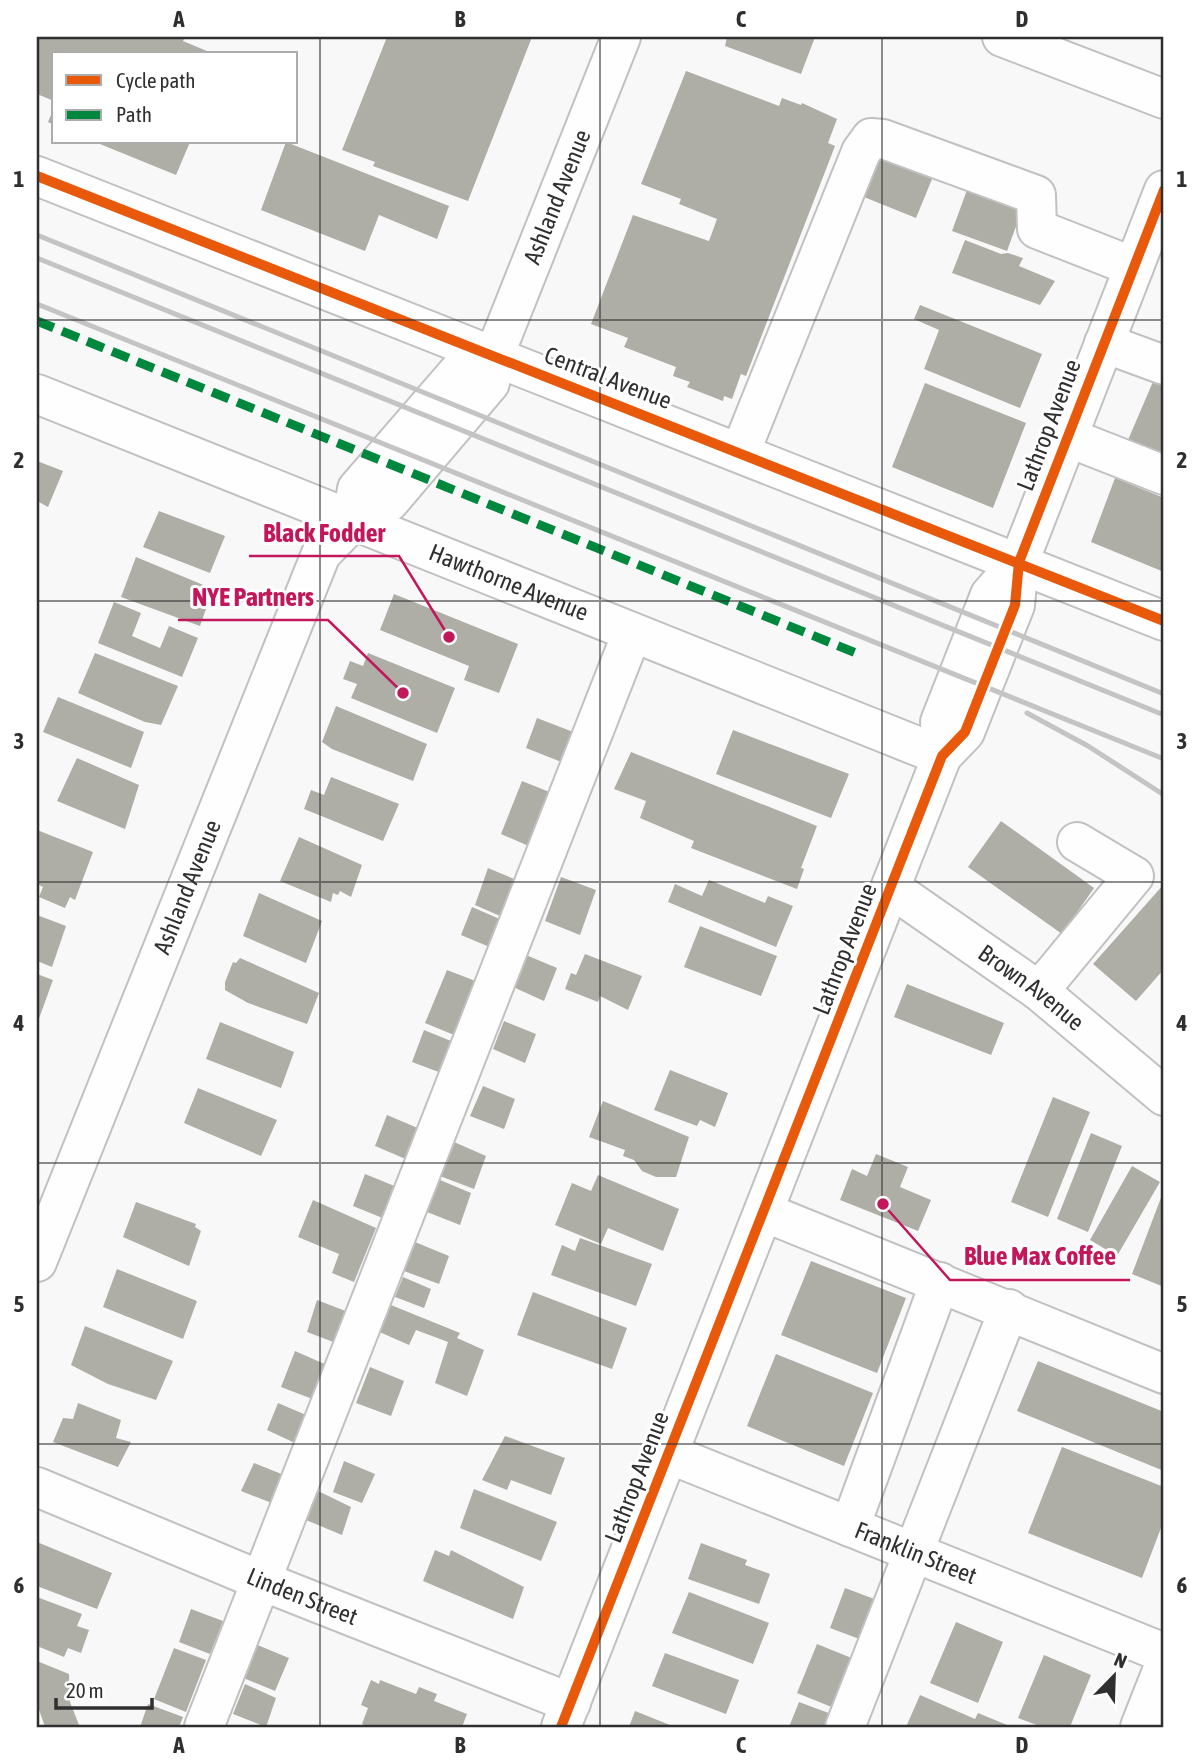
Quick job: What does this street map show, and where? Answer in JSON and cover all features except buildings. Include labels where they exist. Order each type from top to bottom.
[{"type":"street","name":"Ashland Avenue","points":[[37,1262],[321,554],[352,522],[388,502],[490,383],[494,356],[621,37]]},
{"type":"street","points":[[1002,37],[1164,99]]},
{"type":"street","points":[[740,453],[861,152],[871,138],[883,139],[1036,195],[1037,229],[1134,267]]},
{"type":"street","name":"Central Avenue","points":[[37,176],[1164,621]]},
{"type":"street","name":"Lathrop Avenue","points":[[566,1715],[942,756],[965,732],[1015,605],[1018,562],[1164,190]]},
{"type":"street","points":[[1104,343],[1164,365]]},
{"type":"street","name":"Hawthorne Avenue","points":[[37,394],[942,756]]},
{"type":"street","points":[[1068,437],[1164,475]]},
{"type":"street","points":[[204,1727],[632,633]]},
{"type":"street","points":[[1039,991],[1133,876],[1077,842]]},
{"type":"street","name":"Brown Avenue","points":[[891,888],[1039,991],[1164,1096]]},
{"type":"street","points":[[764,1212],[1164,1374]]},
{"type":"street","points":[[850,1527],[940,1282]]},
{"type":"street","points":[[845,1727],[1009,1309]]},
{"type":"street","name":"Franklin Street","points":[[669,1454],[1164,1653]]},
{"type":"street","name":"Linden Street","points":[[37,1487],[262,1581],[566,1715]]},
{"type":"street","points":[[1140,1727],[1164,1666]]},
{"type":"railway","points":[[37,235],[1164,694]]},
{"type":"railway","points":[[37,258],[1164,715]]},
{"type":"railway","points":[[37,304],[1164,759]]},
{"type":"railway","points":[[1027,713],[1088,746],[1164,795]]},
{"type":"marked path","points":[[37,321],[856,653]]},
{"type":"cycle path","points":[[37,176],[1164,621]]},
{"type":"cycle path","points":[[561,1727],[942,756],[965,732],[1015,605],[1019,562],[1164,190]]},
{"type":"place","name":"Black Fodder","points":[[449,637]]},
{"type":"place","name":"NYE Partners","points":[[403,693]]},
{"type":"place","name":"Blue Max Coffee","points":[[883,1204]]}]
